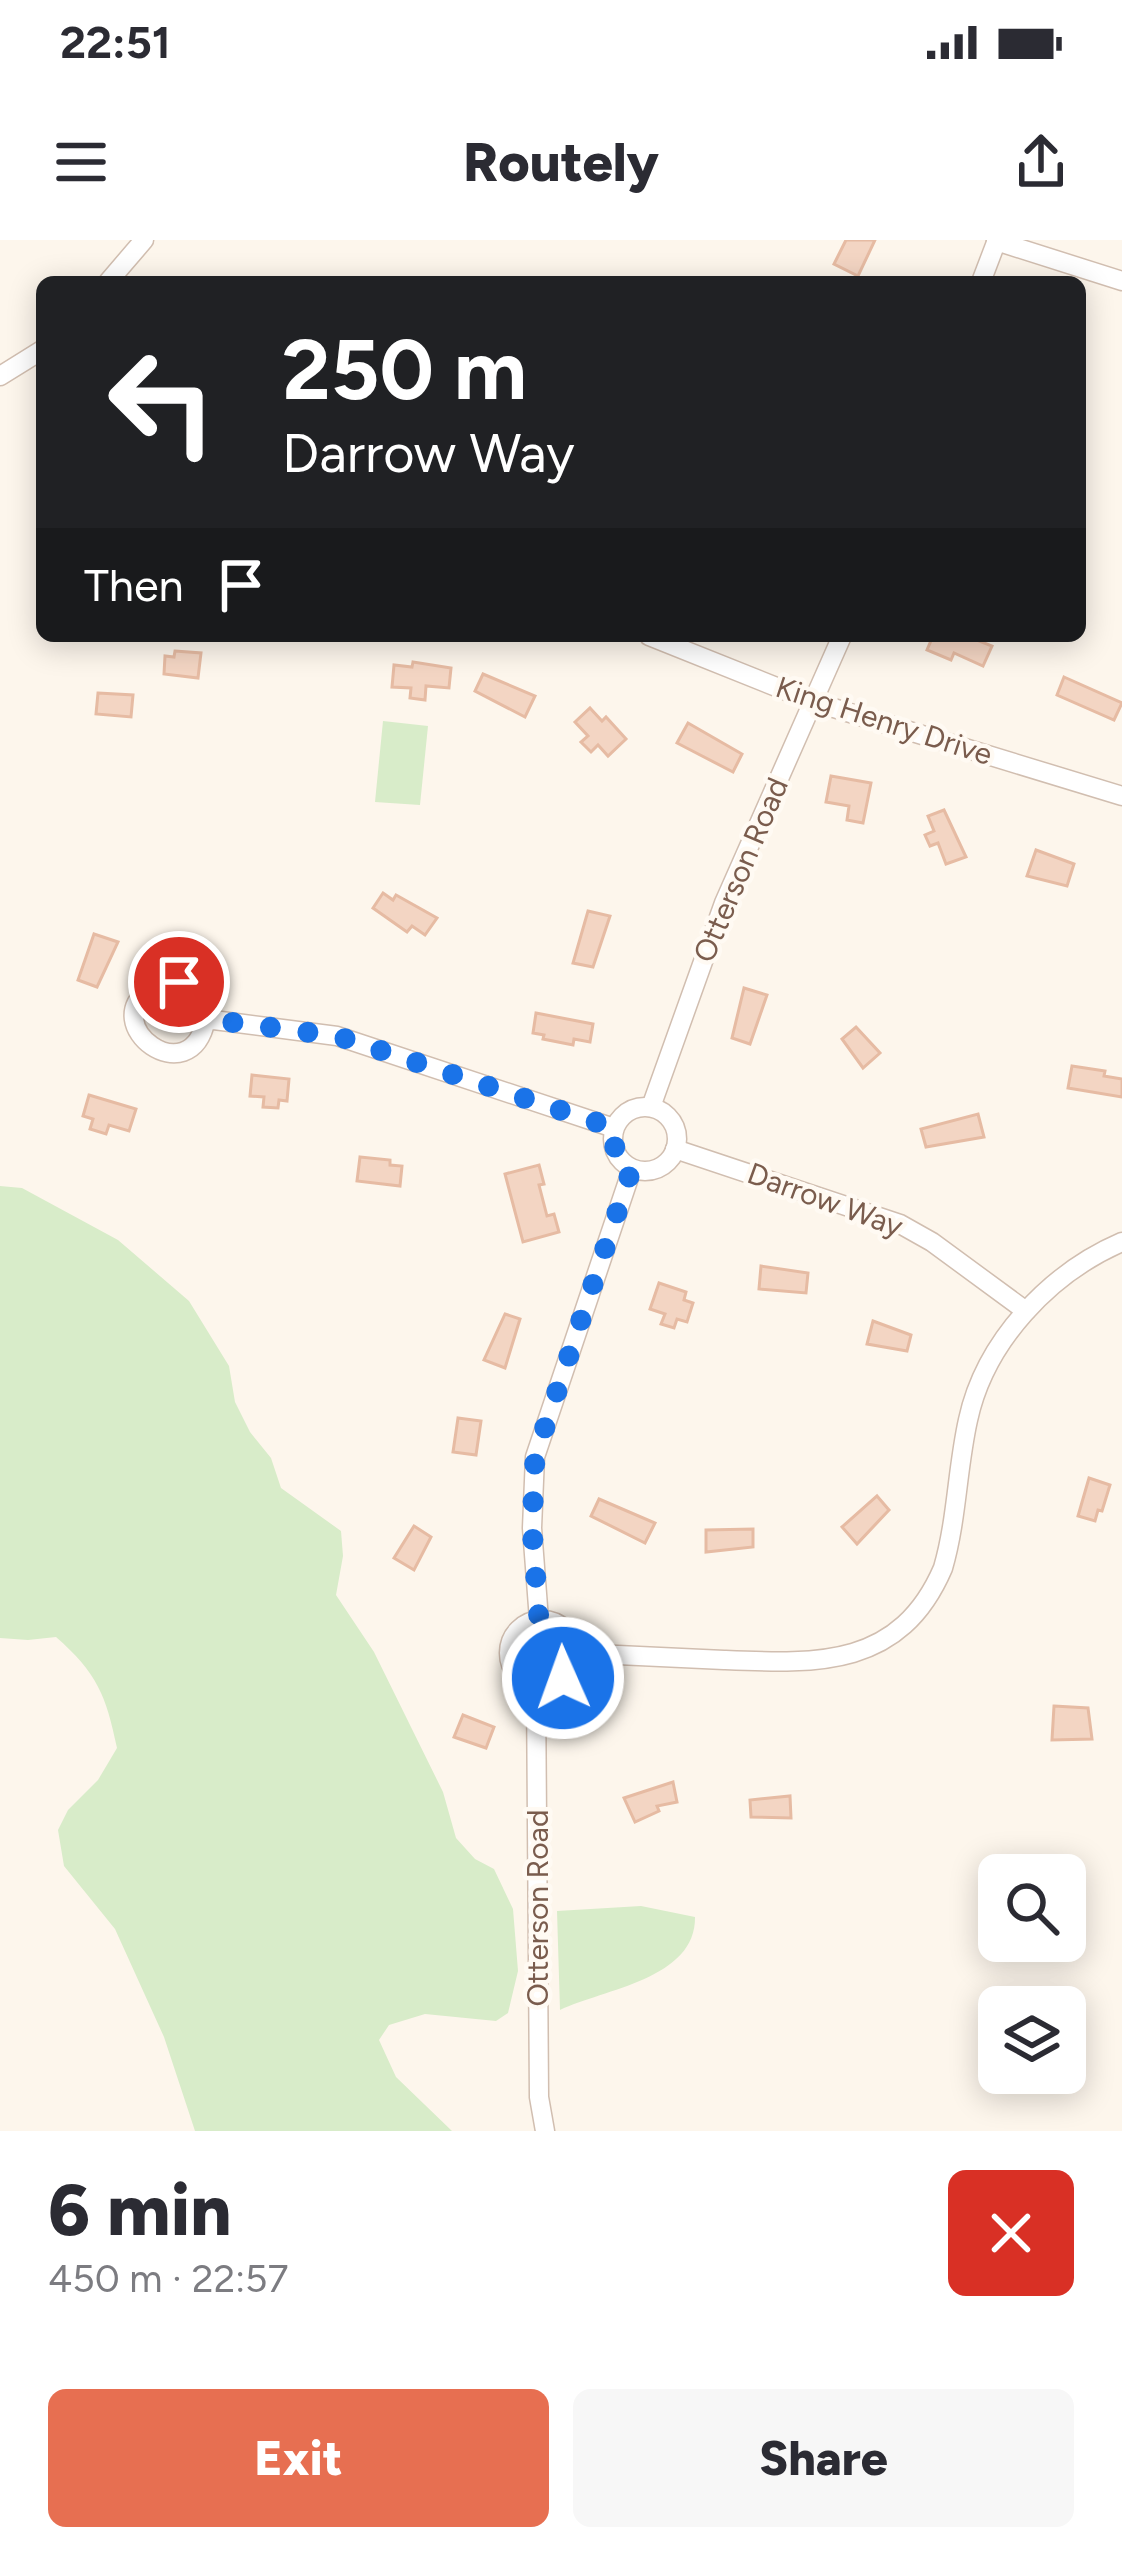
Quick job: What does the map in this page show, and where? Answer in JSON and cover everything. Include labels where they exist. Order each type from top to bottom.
[{"type":"street","points":[[113,276],[144,240]]},
{"type":"street","points":[[983,276],[996,240],[1122,281]]},
{"type":"street","points":[[0,376],[36,354]]},
{"type":"street","name":"King Henry Drive","points":[[664,642],[814,702],[1122,796]]},
{"type":"street","name":"Otterson Road","points":[[651,1108],[716,923],[839,642]]},
{"type":"street","points":[[206,1019],[337,1036],[614,1128]]},
{"type":"street","points":[[651,1108],[665,1114],[674,1126],[675,1149],[658,1168],[632,1168],[615,1152],[614,1128],[629,1111],[651,1108]]},
{"type":"street","name":"Darrow Way","points":[[675,1149],[900,1224],[963,1263],[1026,1311]]},
{"type":"street","points":[[536,1685],[563,1678],[575,1653],[565,1628],[539,1620],[532,1528],[535,1457],[632,1168]]},
{"type":"street","points":[[575,1653],[811,1662],[865,1651],[902,1627],[934,1588],[943,1568],[974,1399],[990,1364],[1026,1311],[1087,1257],[1122,1242]]},
{"type":"street","name":"Otterson Road","points":[[539,1620],[520,1629],[510,1646],[512,1667],[536,1685],[539,2097],[545,2131]]},
{"type":"green space","points":[[383,721],[428,726],[420,805],[375,802]]},
{"type":"green space","points":[[0,1186],[22,1188],[118,1240],[189,1301],[229,1366],[235,1402],[250,1432],[271,1458],[281,1488],[341,1531],[343,1556],[336,1595],[374,1652],[443,1792],[456,1838],[475,1859],[494,1869],[513,1909],[518,1971],[508,2013],[496,2021],[425,2014],[389,2025],[379,2040],[396,2077],[452,2131],[195,2131],[164,2037],[115,1929],[64,1866],[58,1830],[117,1748],[98,1686],[70,1650],[56,1637],[0,1638]]},
{"type":"green space","points":[[641,1906],[695,1917],[681,1955],[644,1979],[560,2010],[557,1911]]},
{"type":"building","points":[[846,240],[875,240],[858,276],[834,264]]},
{"type":"building","points":[[930,642],[992,646],[983,666],[954,653],[951,660],[927,650]]},
{"type":"building","points":[[175,651],[201,653],[198,678],[164,674],[165,656],[174,657]]},
{"type":"building","points":[[413,662],[451,668],[449,688],[426,686],[425,700],[410,698],[411,688],[392,687],[394,665],[412,667]]},
{"type":"building","points":[[483,674],[535,696],[525,717],[475,691]]},
{"type":"building","points":[[1064,677],[1122,703],[1114,720],[1057,695]]},
{"type":"building","points":[[98,693],[133,695],[131,717],[96,714]]},
{"type":"building","points":[[590,708],[602,721],[606,717],[626,739],[608,756],[598,745],[591,752],[581,742],[588,736],[575,722]]},
{"type":"building","points":[[688,723],[742,754],[733,772],[677,743]]},
{"type":"building","points":[[831,776],[871,783],[863,823],[847,820],[849,806],[826,802]]},
{"type":"building","points":[[944,810],[966,857],[946,864],[938,843],[930,846],[925,835],[934,831],[928,816]]},
{"type":"building","points":[[1036,850],[1074,864],[1067,886],[1027,876]]},
{"type":"building","points":[[383,893],[393,900],[396,895],[437,918],[425,935],[412,926],[407,932],[373,908]]},
{"type":"building","points":[[588,911],[610,916],[593,967],[573,963]]},
{"type":"building","points":[[94,934],[118,942],[97,987],[78,980]]},
{"type":"building","points":[[744,988],[767,995],[750,1044],[732,1038]]},
{"type":"building","points":[[536,1013],[593,1024],[590,1042],[574,1039],[573,1045],[543,1039],[544,1035],[533,1033]]},
{"type":"building","points":[[856,1027],[880,1053],[863,1068],[842,1039]]},
{"type":"building","points":[[1072,1066],[1122,1079],[1122,1097],[1068,1088]]},
{"type":"building","points":[[252,1075],[289,1079],[287,1101],[279,1100],[278,1108],[263,1107],[264,1097],[250,1096]]},
{"type":"building","points":[[89,1095],[136,1109],[129,1131],[109,1125],[106,1134],[90,1129],[93,1119],[83,1116]]},
{"type":"building","points":[[978,1114],[984,1137],[926,1147],[921,1129]]},
{"type":"building","points":[[360,1157],[402,1166],[400,1186],[357,1181]]},
{"type":"building","points":[[539,1165],[547,1216],[554,1214],[559,1232],[523,1242],[505,1174]]},
{"type":"building","points":[[761,1266],[808,1273],[806,1293],[759,1289]]},
{"type":"building","points":[[659,1283],[686,1292],[684,1300],[693,1303],[687,1322],[677,1319],[674,1328],[661,1324],[665,1314],[650,1309]]},
{"type":"building","points":[[505,1314],[520,1319],[505,1368],[484,1360]]},
{"type":"building","points":[[873,1321],[911,1335],[907,1351],[867,1344]]},
{"type":"building","points":[[458,1418],[481,1421],[476,1455],[453,1452]]},
{"type":"building","points":[[1089,1478],[1110,1485],[1095,1521],[1078,1516]]},
{"type":"building","points":[[877,1496],[889,1510],[857,1544],[842,1527]]},
{"type":"building","points":[[599,1499],[655,1523],[645,1543],[591,1516]]},
{"type":"building","points":[[414,1526],[431,1537],[414,1570],[394,1558]]},
{"type":"building","points":[[753,1529],[753,1547],[706,1552],[706,1530]]},
{"type":"building","points":[[1054,1706],[1088,1708],[1092,1739],[1052,1740]]},
{"type":"building","points":[[463,1715],[494,1727],[486,1748],[454,1737]]},
{"type":"building","points":[[673,1782],[677,1802],[657,1806],[659,1811],[635,1822],[624,1798]]},
{"type":"building","points":[[790,1796],[791,1818],[751,1817],[750,1800]]},
{"type":"route","points":[[179,982],[199,996],[206,1019],[337,1036],[614,1128],[615,1152],[632,1168],[541,1432],[532,1485],[539,1620],[565,1628],[574,1644],[574,1663],[563,1678]]}]
